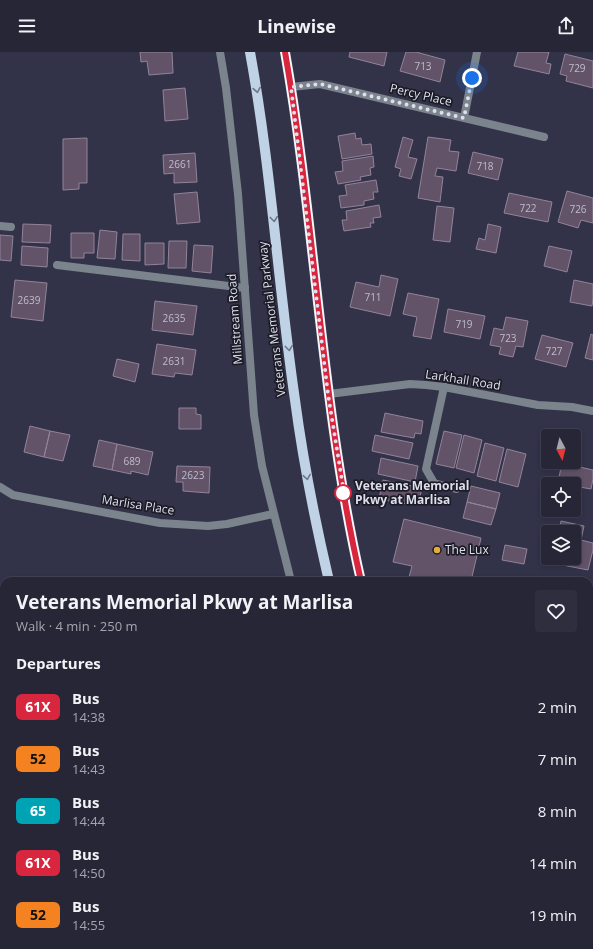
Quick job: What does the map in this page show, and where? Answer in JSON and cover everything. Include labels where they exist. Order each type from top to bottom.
[{"type":"main road","name":"Veterans Memorial Parkway","points":[[250,52],[261,113],[295,399],[312,508],[328,577]]},
{"type":"main road","points":[[285,52],[291,87],[328,394],[350,530],[360,577]]},
{"type":"street","name":"Millstream Road","points":[[220,52],[226,88],[238,194],[254,415],[262,466],[290,577]]},
{"type":"street","points":[[464,118],[477,52]]},
{"type":"street","name":"Percy Place","points":[[291,87],[320,84],[544,137]]},
{"type":"street","points":[[0,226],[11,227]]},
{"type":"street","points":[[57,265],[244,288]]},
{"type":"street","name":"Larkhall Road","points":[[328,394],[410,384],[444,387],[538,405],[572,407],[593,411]]},
{"type":"street","points":[[444,387],[426,469],[434,483],[456,489]]},
{"type":"street","name":"Marlisa Place","points":[[0,487],[13,495],[160,523],[208,526],[227,524],[273,514]]},
{"type":"building","points":[[140,52],[172,52],[173,73],[149,75],[147,61],[141,62]]},
{"type":"building","points":[[350,52],[387,52],[384,66],[349,57]]},
{"type":"building","points":[[406,52],[416,52],[445,60],[440,82],[400,71]]},
{"type":"building","points":[[518,52],[549,52],[546,63],[551,64],[549,74],[514,66]]},
{"type":"building","points":[[565,54],[593,61],[593,88],[566,81],[567,76],[560,74]]},
{"type":"building","points":[[185,88],[188,119],[165,121],[163,90]]},
{"type":"building","points":[[355,133],[356,139],[361,138],[362,145],[371,144],[372,154],[342,159],[338,136]]},
{"type":"building","points":[[403,137],[413,140],[408,157],[417,159],[411,179],[399,176],[401,169],[395,167]]},
{"type":"building","points":[[428,137],[451,140],[449,151],[459,152],[456,171],[437,168],[435,176],[443,177],[440,202],[418,198]]},
{"type":"building","points":[[87,138],[87,183],[79,183],[79,189],[63,190],[63,139]]},
{"type":"building","points":[[473,152],[503,159],[498,180],[468,173]]},
{"type":"building","points":[[195,153],[197,182],[174,183],[174,173],[164,174],[163,155]]},
{"type":"building","points":[[373,156],[374,167],[370,168],[371,175],[360,177],[361,180],[338,184],[335,172],[343,171],[342,161]]},
{"type":"building","points":[[376,180],[378,192],[373,192],[374,199],[364,201],[364,205],[341,208],[339,196],[347,195],[345,185]]},
{"type":"building","points":[[567,191],[593,198],[593,223],[581,220],[578,228],[558,222]]},
{"type":"building","points":[[197,192],[200,222],[177,224],[174,194]]},
{"type":"building","points":[[509,193],[552,202],[548,222],[504,213]]},
{"type":"building","points":[[379,205],[381,217],[373,218],[374,223],[370,223],[371,227],[344,231],[342,220],[347,220],[346,211]]},
{"type":"building","points":[[437,206],[454,208],[450,242],[433,240]]},
{"type":"building","points":[[23,224],[51,225],[50,243],[22,242]]},
{"type":"building","points":[[488,224],[501,227],[496,253],[476,249],[479,238],[485,240]]},
{"type":"building","points":[[100,230],[117,232],[115,259],[97,258]]},
{"type":"building","points":[[71,233],[94,233],[94,253],[84,253],[84,258],[71,258]]},
{"type":"building","points":[[123,234],[140,234],[140,261],[122,260]]},
{"type":"building","points":[[0,235],[13,236],[11,261],[0,260]]},
{"type":"building","points":[[169,241],[187,241],[186,268],[168,268]]},
{"type":"building","points":[[145,243],[164,243],[164,264],[145,265]]},
{"type":"building","points":[[194,245],[213,246],[211,273],[192,271]]},
{"type":"building","points":[[22,246],[48,248],[47,267],[21,265]]},
{"type":"building","points":[[549,246],[572,251],[567,272],[544,266]]},
{"type":"building","points":[[381,275],[398,279],[390,316],[350,307],[356,282],[379,287]]},
{"type":"building","points":[[15,280],[47,283],[43,321],[11,317]]},
{"type":"building","points":[[574,280],[593,284],[592,306],[570,302]]},
{"type":"building","points":[[408,293],[439,299],[431,339],[413,336],[417,317],[403,314]]},
{"type":"building","points":[[155,301],[197,306],[193,335],[152,330]]},
{"type":"building","points":[[448,309],[485,316],[480,339],[444,332]]},
{"type":"building","points":[[506,317],[528,321],[523,347],[516,346],[513,357],[499,354],[501,347],[490,345],[494,328],[503,330]]},
{"type":"building","points":[[591,334],[593,335],[593,360],[585,358]]},
{"type":"building","points":[[542,335],[573,343],[566,367],[535,359]]},
{"type":"building","points":[[157,344],[196,350],[192,375],[175,373],[174,377],[152,374]]},
{"type":"building","points":[[117,359],[139,364],[135,382],[113,376]]},
{"type":"building","points":[[179,408],[196,408],[196,414],[201,415],[201,429],[179,429]]},
{"type":"building","points":[[385,413],[423,421],[421,434],[415,433],[414,438],[381,432]]},
{"type":"building","points":[[30,426],[50,431],[44,457],[24,452]]},
{"type":"building","points":[[50,431],[70,435],[63,461],[44,457]]},
{"type":"building","points":[[444,431],[462,435],[454,468],[436,464]]},
{"type":"building","points":[[375,435],[413,443],[409,459],[372,451]]},
{"type":"building","points":[[464,435],[482,440],[474,473],[456,468]]},
{"type":"building","points":[[99,440],[117,444],[112,470],[93,466]]},
{"type":"building","points":[[485,443],[504,448],[496,481],[477,476]]},
{"type":"building","points":[[117,444],[153,452],[148,475],[131,471],[131,474],[112,470]]},
{"type":"building","points":[[507,449],[526,454],[518,487],[499,482]]},
{"type":"building","points":[[381,458],[418,466],[415,482],[378,474]]},
{"type":"building","points":[[177,466],[210,467],[209,493],[183,491],[183,482],[176,482]]},
{"type":"building","points":[[581,467],[593,470],[591,489],[581,487],[581,477],[559,477],[561,469],[581,469]]},
{"type":"building","points":[[383,480],[422,488],[419,501],[414,500],[413,505],[379,499]]},
{"type":"building","points":[[471,486],[500,493],[496,509],[467,502]]},
{"type":"building","points":[[467,502],[496,509],[491,525],[463,518]]},
{"type":"building","name":"The Lux","points":[[404,519],[481,538],[472,577],[409,577],[412,566],[393,562]]},
{"type":"building","points":[[561,521],[579,525],[560,525]]},
{"type":"building","points":[[581,525],[584,526],[581,540]]},
{"type":"building","points":[[581,540],[593,543],[593,550],[588,570],[562,565],[581,565]]},
{"type":"building","points":[[505,545],[527,549],[524,564],[502,560]]},
{"type":"bus line","name":"61X","points":[[285,52],[306,198],[319,320],[334,437],[350,530],[360,577]]},
{"type":"place","name":"Veterans Memorial Pkwy at Marlisa","points":[[343,493]]},
{"type":"place","name":"The Lux","points":[[437,550]]},
{"type":"route","points":[[343,493],[345,499],[328,394],[306,198],[291,87],[320,84],[464,118],[472,78]]}]
